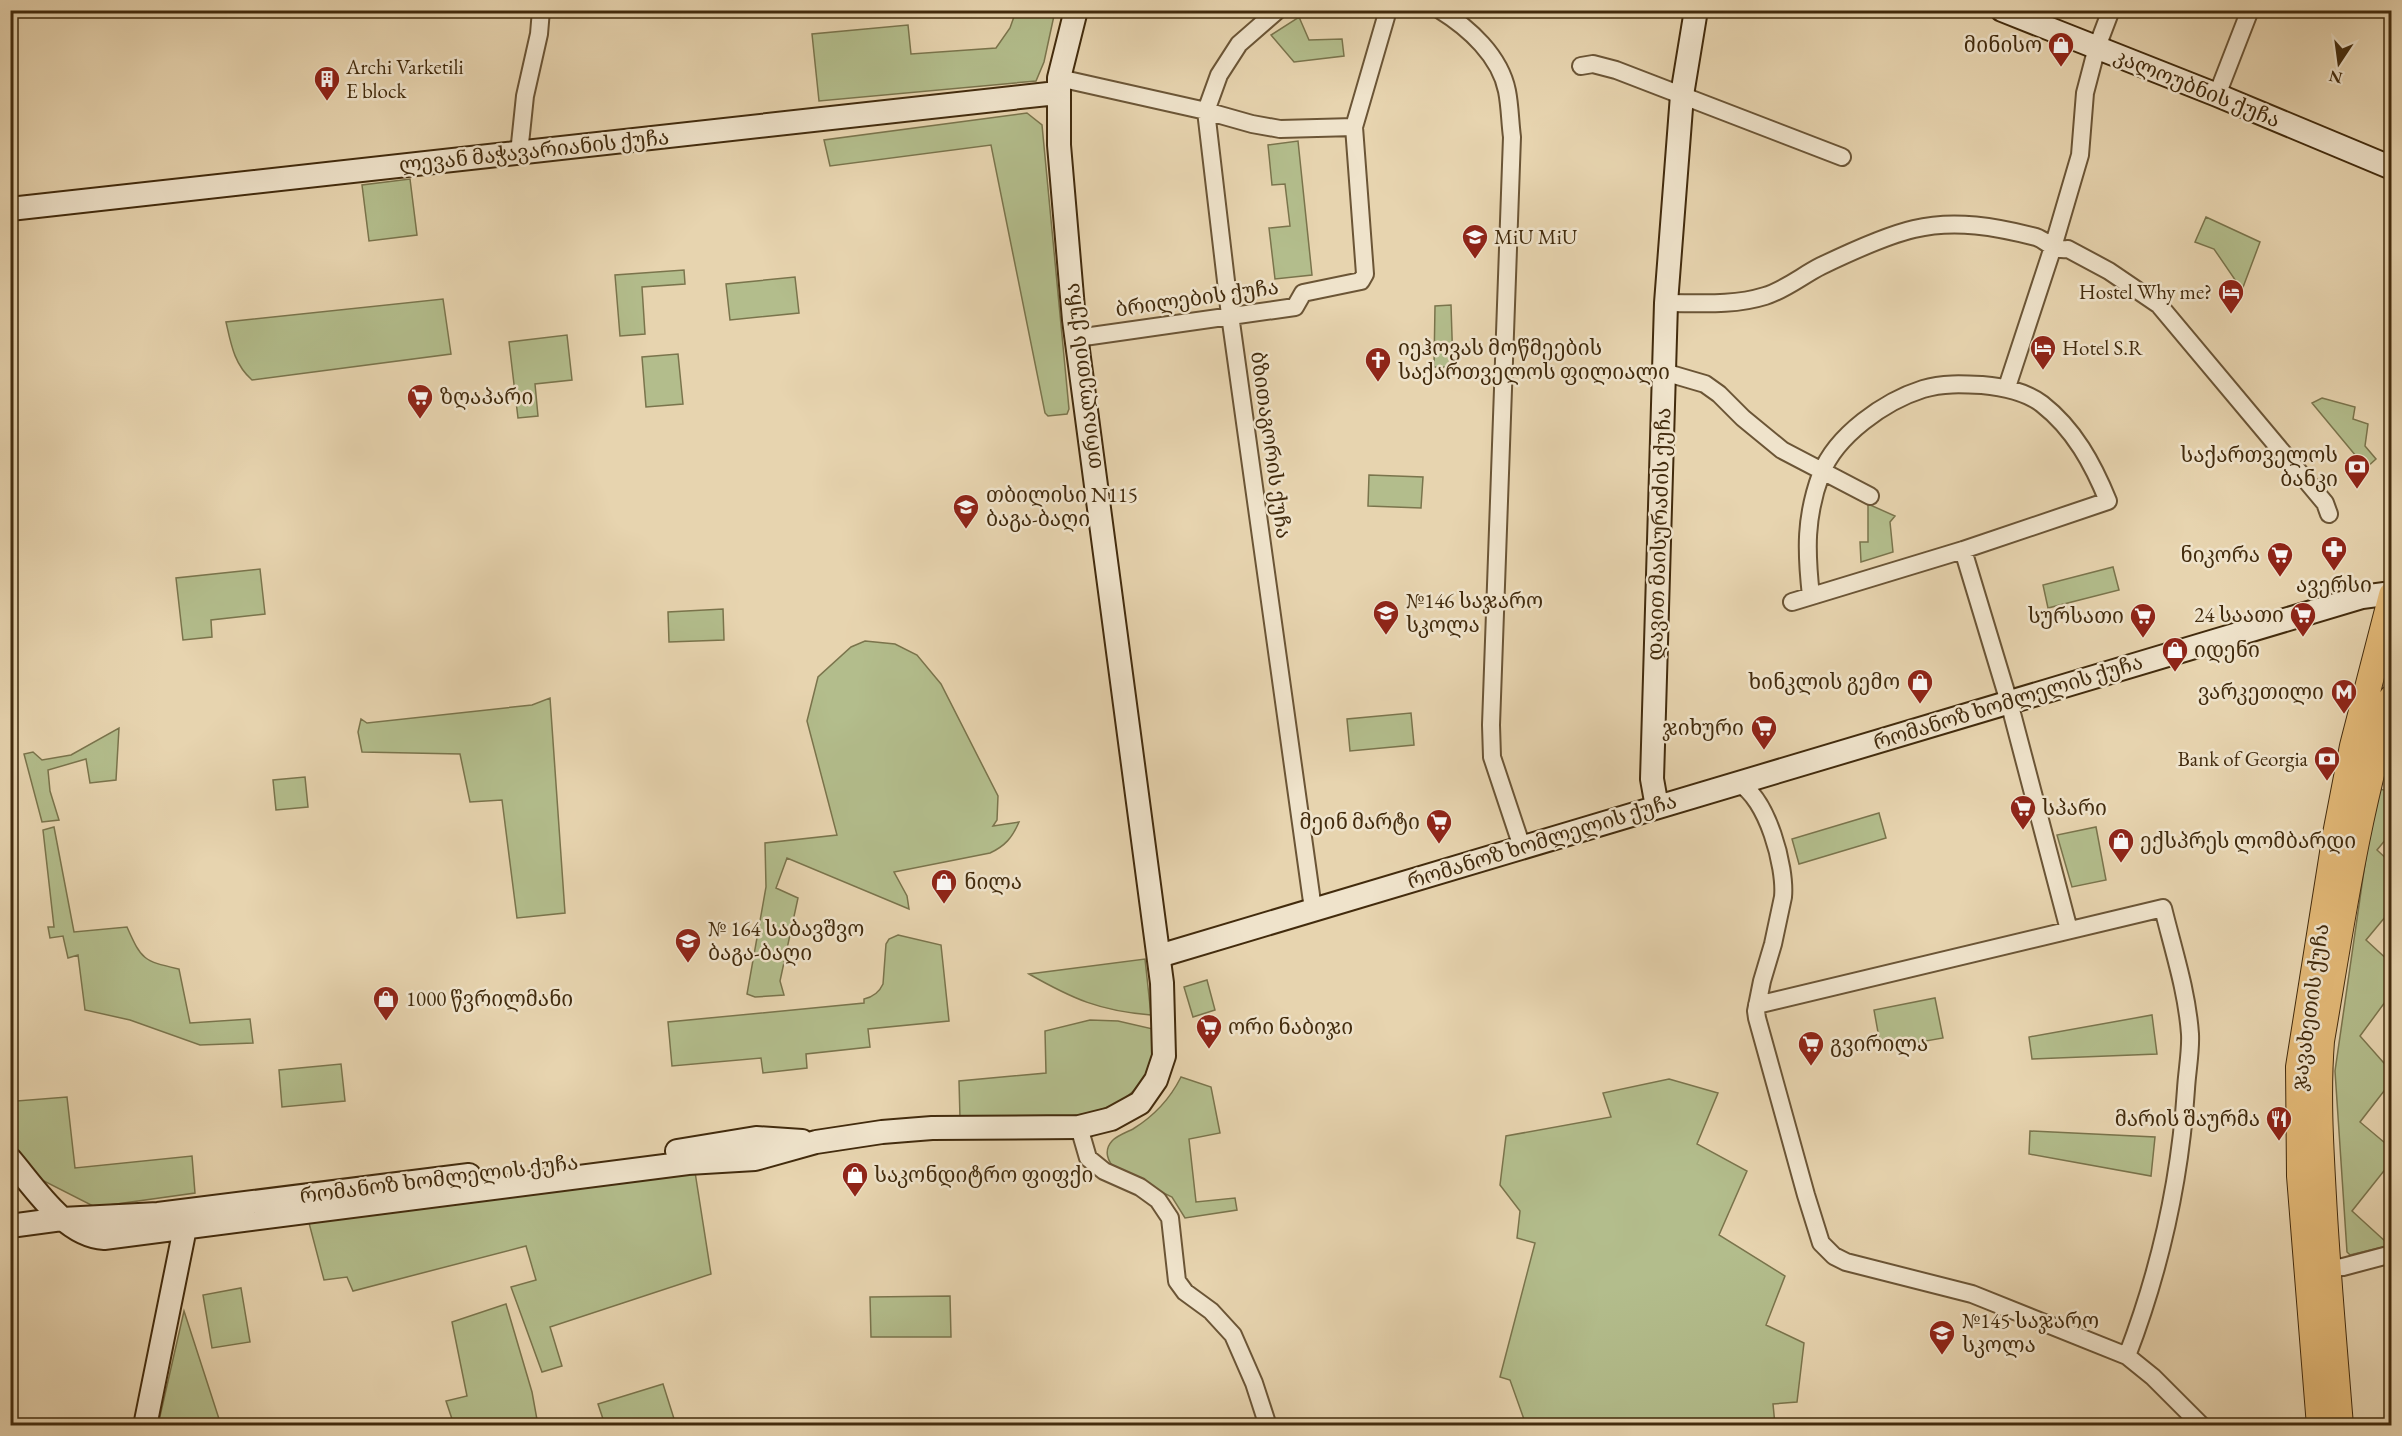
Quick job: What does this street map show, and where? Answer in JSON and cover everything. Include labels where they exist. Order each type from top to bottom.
[{"type":"main road","name":"ჯავახეთის ქუჩა","points":[[2320,1425],[2300,1176],[2298,1067],[2336,834],[2353,746],[2391,594]]},
{"type":"main road","name":"ჯავახეთის ქუჩა","points":[[2340,1425],[2327,1268],[2318,1107],[2321,1041],[2354,844],[2384,750],[2391,698]]},
{"type":"street","points":[[519,153],[525,96],[539,34],[541,10]]},
{"type":"street","name":"თრიალეთის ქუჩა","points":[[1076,10],[1058,85],[1059,145],[1077,338],[1159,956]]},
{"type":"street","name":"ბზითაგორის ქუჩა","points":[[1278,10],[1239,44],[1219,75],[1206,111],[1230,315],[1313,909]]},
{"type":"street","name":"ბრილების ქუჩა","points":[[1077,338],[1295,307],[1303,292],[1361,281],[1365,273],[1354,127],[1389,10]]},
{"type":"street","points":[[1440,10],[1479,41],[1498,68],[1507,89],[1511,128],[1491,725],[1492,757],[1522,847]]},
{"type":"street","name":"დავით მაისურაძის ქუჩა","points":[[1657,807],[1652,779],[1666,303],[1682,95],[1696,10]]},
{"type":"street","name":"კალოუბნის ქუჩა","points":[[2002,10],[2217,95],[2391,168]]},
{"type":"street","points":[[2007,387],[2053,247],[2080,155],[2085,93],[2097,47],[2111,10]]},
{"type":"street","points":[[2217,95],[2250,10]]},
{"type":"street","points":[[1581,66],[1593,64],[1605,66],[1842,157]]},
{"type":"street","name":"ლევან მაჭავარიანის ქუჩა","points":[[10,209],[519,153],[1058,85],[1206,111],[1280,129],[1354,127]]},
{"type":"street","points":[[1666,303],[1742,302],[1769,295],[1821,266],[1914,229],[1939,225],[2000,227],[2040,239],[2064,256],[2117,284],[2157,310],[2319,506],[2329,514],[2325,504],[2159,305],[2109,271],[2068,249],[2053,247]]},
{"type":"street","points":[[1664,372],[1705,384],[1782,450],[1870,496]]},
{"type":"street","points":[[1792,602],[1963,550],[2108,501],[2096,472],[2079,444],[2063,424],[2041,403],[2007,387],[1957,383],[1925,388],[1893,401],[1844,440],[1822,472],[1812,506],[1806,542],[1811,596]]},
{"type":"street","points":[[1963,550],[2009,702],[2069,930]]},
{"type":"street","name":"რომანოზ ხომლელის ქუჩა","points":[[10,1228],[62,1219],[184,1219],[688,1163],[755,1159],[816,1142],[882,1132],[932,1128],[1078,1127],[1111,1119],[1140,1103],[1156,1080],[1164,1056],[1159,956],[2362,597],[2391,594]]},
{"type":"street","points":[[1738,783],[1746,787],[1755,799],[1782,861],[1785,883],[1773,944],[1757,1005],[1757,1017],[1806,1195],[1825,1248],[1846,1262],[1972,1294],[2127,1356],[2153,1377],[2202,1425]]},
{"type":"street","points":[[1757,1005],[2163,908],[2180,978],[2190,1035],[2185,1107],[2163,1246],[2146,1306],[2127,1356]]},
{"type":"street","points":[[1078,1127],[1089,1158],[1104,1171],[1140,1187],[1158,1200],[1170,1218],[1177,1281],[1185,1292],[1211,1311],[1233,1335],[1254,1383],[1268,1425]]},
{"type":"street","points":[[10,1159],[62,1219],[71,1227],[93,1238]]},
{"type":"street","points":[[41,1234],[55,1227],[62,1219]]},
{"type":"street","points":[[145,1425],[184,1219]]},
{"type":"street","name":"რომანოზ ხომლელის ქუჩა","points":[[10,1228],[41,1234],[104,1238],[184,1219]]},
{"type":"street","points":[[2327,1268],[2343,1267],[2391,1254]]},
{"type":"green space","points":[[1016,11],[1055,11],[1044,62],[1036,81],[819,101],[812,34],[908,25],[911,54],[996,48],[1010,28]]},
{"type":"green space","points":[[1299,17],[1309,40],[1342,39],[1344,56],[1294,62],[1271,35]]},
{"type":"green space","points":[[1027,113],[1042,125],[1069,409],[1067,414],[1048,416],[1045,413],[991,145],[830,166],[824,140]]},
{"type":"green space","points":[[1298,141],[1312,275],[1275,279],[1269,228],[1290,226],[1285,184],[1272,185],[1268,145]]},
{"type":"green space","points":[[410,179],[417,235],[369,241],[362,185]]},
{"type":"green space","points":[[2206,217],[2260,242],[2242,290],[2214,249],[2195,242]]},
{"type":"green space","points":[[684,270],[685,284],[642,287],[645,334],[620,336],[615,275]]},
{"type":"green space","points":[[795,277],[799,313],[730,320],[726,284]]},
{"type":"green space","points":[[443,299],[451,354],[252,380],[237,360],[226,322]]},
{"type":"green space","points":[[1451,305],[1453,367],[1434,367],[1435,306]]},
{"type":"green space","points":[[567,335],[572,380],[535,384],[538,416],[518,418],[509,342]]},
{"type":"green space","points":[[678,354],[683,404],[646,407],[642,357]]},
{"type":"green space","points":[[2322,398],[2355,407],[2353,419],[2368,424],[2365,446],[2376,459],[2356,477],[2348,465],[2356,456],[2312,403]]},
{"type":"green space","points":[[1369,475],[1423,477],[1421,508],[1368,506]]},
{"type":"green space","points":[[1868,504],[1895,516],[1890,522],[1893,552],[1861,562],[1860,542],[1868,542]]},
{"type":"green space","points":[[2113,567],[2119,590],[2048,608],[2043,585]]},
{"type":"green space","points":[[260,569],[265,614],[211,620],[212,637],[183,640],[176,578]]},
{"type":"green space","points":[[723,609],[724,640],[669,642],[668,612]]},
{"type":"green space","points":[[865,641],[895,644],[917,655],[941,684],[998,796],[997,820],[993,826],[1019,822],[1008,841],[990,853],[894,872],[907,896],[909,909],[787,858],[776,888],[798,898],[780,981],[784,995],[755,997],[747,994],[766,887],[765,843],[837,835],[807,721],[818,677],[851,647]]},
{"type":"green space","points":[[550,698],[565,913],[517,918],[502,800],[470,802],[460,754],[362,752],[358,732],[361,719],[367,723],[532,705]]},
{"type":"green space","points":[[1411,713],[1414,745],[1350,751],[1347,719]]},
{"type":"green space","points":[[119,728],[116,780],[90,783],[86,759],[48,770],[50,791],[59,820],[42,822],[24,754],[33,752],[42,760],[71,755]]},
{"type":"green space","points":[[305,777],[308,807],[276,810],[273,780]]},
{"type":"green space","points":[[2378,789],[2391,791],[2391,833],[2377,850],[2391,863],[2391,910],[2366,940],[2391,963],[2391,994],[2360,1036],[2391,1071],[2391,1082],[2360,1122],[2391,1148],[2391,1162],[2352,1211],[2386,1242],[2391,1237],[2391,1245],[2350,1255],[2347,1252],[2335,1071]]},
{"type":"green space","points":[[1879,813],[1886,838],[1799,864],[1792,839]]},
{"type":"green space","points":[[54,827],[74,932],[127,927],[137,947],[146,958],[158,964],[179,969],[190,1023],[250,1019],[253,1043],[200,1045],[130,1020],[85,1010],[78,955],[68,958],[63,936],[50,938],[48,927],[54,927],[43,830]]},
{"type":"green space","points":[[2096,827],[2106,880],[2072,887],[2057,835]]},
{"type":"green space","points":[[898,935],[941,945],[949,1021],[868,1029],[870,1047],[806,1054],[807,1068],[763,1073],[761,1058],[672,1066],[668,1022],[864,1003],[864,999],[875,994],[883,984],[886,944],[889,939]]},
{"type":"green space","points":[[1145,959],[1151,1015],[1102,1007],[1087,1002],[1029,974]]},
{"type":"green space","points":[[1207,980],[1215,1010],[1193,1017],[1184,987]]},
{"type":"green space","points":[[1935,998],[1943,1038],[1881,1049],[1874,1010]]},
{"type":"green space","points":[[2152,1015],[2157,1054],[2032,1059],[2029,1037]]},
{"type":"green space","points":[[1090,1020],[1118,1021],[1153,1029],[1150,1064],[1136,1088],[1114,1104],[1086,1114],[1054,1118],[960,1118],[959,1081],[1046,1073],[1045,1031]]},
{"type":"green space","points":[[341,1064],[345,1101],[282,1107],[279,1070]]},
{"type":"green space","points":[[14,1069],[17,1101],[67,1097],[75,1168],[192,1156],[195,1193],[95,1207],[32,1175],[11,1150],[10,1070]]},
{"type":"green space","points":[[1181,1077],[1211,1087],[1220,1133],[1189,1139],[1196,1202],[1235,1198],[1237,1210],[1185,1218],[1172,1197],[1116,1170],[1109,1160],[1107,1152],[1112,1141],[1155,1113],[1167,1100]]},
{"type":"green space","points":[[1669,1079],[1718,1093],[1697,1144],[1747,1171],[1719,1235],[1785,1276],[1766,1325],[1804,1343],[1797,1402],[1773,1404],[1775,1425],[1526,1425],[1510,1380],[1500,1377],[1535,1243],[1517,1238],[1520,1211],[1500,1185],[1506,1136],[1611,1117],[1603,1093]]},
{"type":"green space","points":[[2030,1131],[2155,1137],[2151,1176],[2029,1154]]},
{"type":"green space","points":[[695,1172],[711,1274],[550,1327],[562,1366],[542,1372],[511,1287],[536,1280],[526,1246],[353,1291],[347,1277],[324,1280],[309,1223]]},
{"type":"green space","points":[[241,1288],[250,1342],[212,1348],[203,1295]]},
{"type":"green space","points":[[950,1296],[951,1337],[871,1337],[870,1297]]},
{"type":"green space","points":[[506,1304],[532,1392],[538,1425],[454,1425],[446,1401],[467,1396],[452,1322]]},
{"type":"green space","points":[[184,1311],[221,1425],[158,1425]]},
{"type":"green space","points":[[663,1384],[676,1425],[605,1425],[598,1404]]},
{"type":"place","name":"მინისო","points":[[2061,68]]},
{"type":"place","name":"Archi Varketili E block","points":[[327,102]]},
{"type":"place","name":"MiU MiU","points":[[1475,260]]},
{"type":"place","name":"Hostel Why me?","points":[[2231,315]]},
{"type":"place","name":"Hotel S.R","points":[[2043,371]]},
{"type":"place","name":"იეჰოვას მოწმეების საქართველოს ფილიალი","points":[[1378,383]]},
{"type":"place","name":"ზღაპარი","points":[[420,420]]},
{"type":"place","name":"საქართველოს ბანკი","points":[[2357,490]]},
{"type":"place","name":"თბილისი N115 ბაგა-ბაღი","points":[[966,530]]},
{"type":"place","name":"ავერსი","points":[[2334,572]]},
{"type":"place","name":"ნიკორა","points":[[2280,578]]},
{"type":"place","name":"№146 საჯარო სკოლა","points":[[1386,636]]},
{"type":"place","name":"24 საათი","points":[[2303,638]]},
{"type":"place","name":"სურსათი","points":[[2143,639]]},
{"type":"place","name":"იდენი","points":[[2175,673]]},
{"type":"place","name":"ხინკლის გემო","points":[[1920,705]]},
{"type":"place","name":"ვარკეთილი","points":[[2344,715]]},
{"type":"place","name":"ჯიხური","points":[[1764,751]]},
{"type":"place","name":"Bank of Georgia","points":[[2327,782]]},
{"type":"place","name":"სპარი","points":[[2023,831]]},
{"type":"place","name":"მეინ მარტი","points":[[1439,845]]},
{"type":"place","name":"ექსპრეს ლომბარდი","points":[[2121,864]]},
{"type":"place","name":"ნილა","points":[[944,905]]},
{"type":"place","name":"№ 164 საბავშვო ბაგა-ბაღი","points":[[688,964]]},
{"type":"place","name":"1000 წვრილმანი","points":[[386,1022]]},
{"type":"place","name":"ორი ნაბიჯი","points":[[1209,1050]]},
{"type":"place","name":"გვირილა","points":[[1811,1067]]},
{"type":"place","name":"მარის შაურმა","points":[[2279,1142]]},
{"type":"place","name":"საკონდიტრო ფიფქი","points":[[855,1198]]},
{"type":"place","name":"№145 საჯარო სკოლა","points":[[1942,1356]]}]
